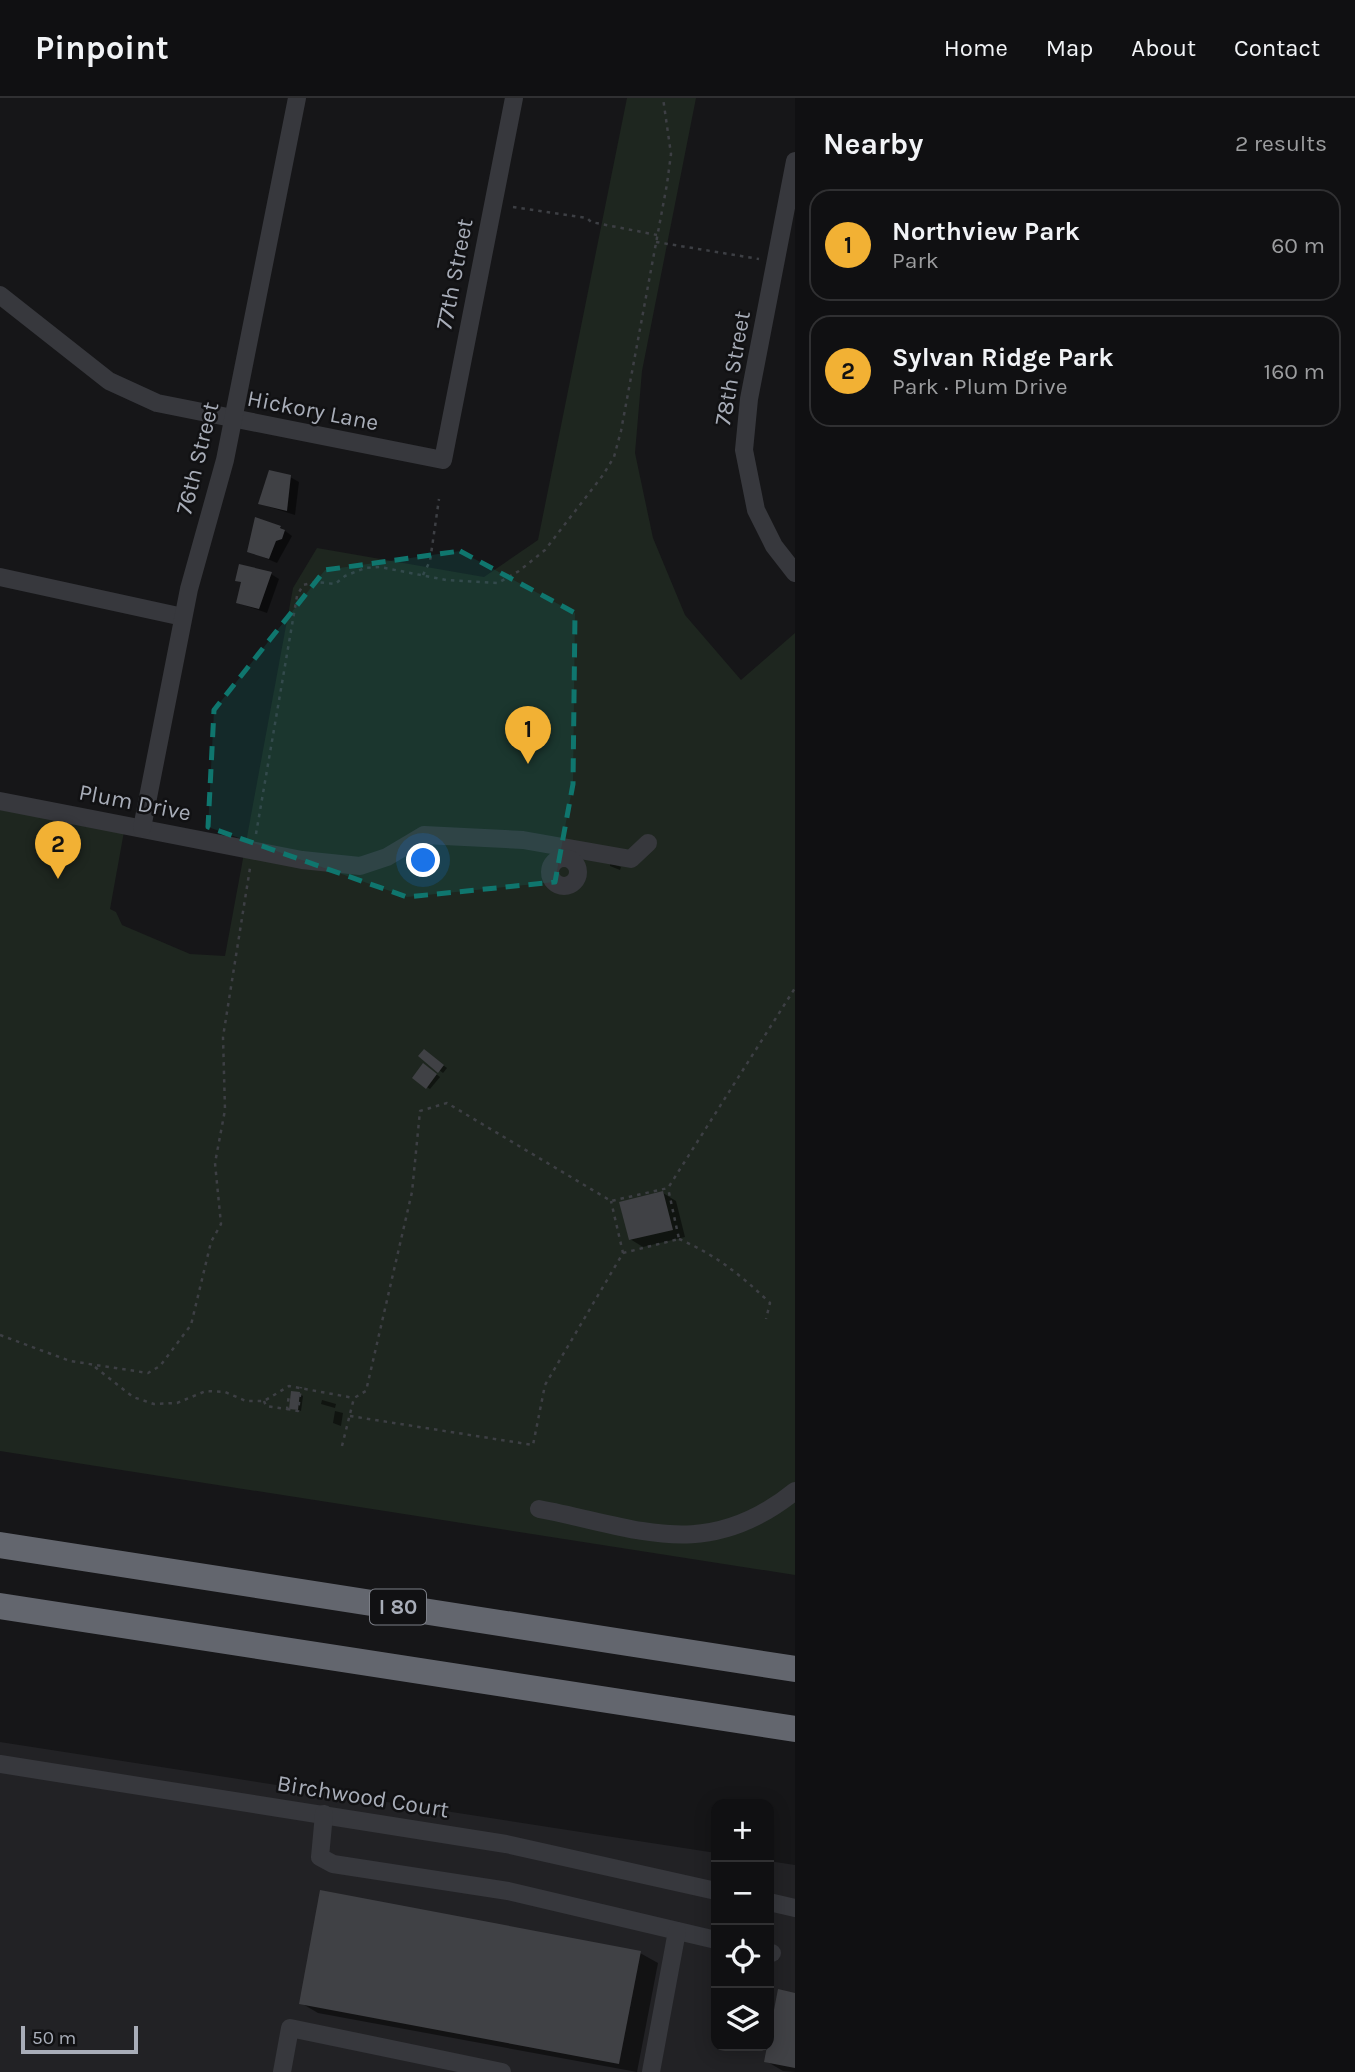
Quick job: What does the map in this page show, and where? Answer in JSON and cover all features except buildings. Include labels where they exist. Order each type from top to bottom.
[{"type":"highway","name":"I 80","points":[[0,1545],[795,1669]]},
{"type":"highway","points":[[0,1606],[795,1729]]},
{"type":"street","name":"76th Street","points":[[142,828],[194,564],[218,490],[297,98]]},
{"type":"street","name":"77th Street","points":[[443,460],[514,98]]},
{"type":"street","name":"78th Street","points":[[795,161],[749,399],[744,450],[756,510],[774,546],[795,573]]},
{"type":"street","name":"Hickory Lane","points":[[0,295],[87,365],[131,393],[167,405],[443,460]]},
{"type":"street","points":[[0,578],[183,617]]},
{"type":"street","name":"Plum Drive","points":[[0,801],[257,851],[360,866],[387,857],[424,835],[523,840],[567,854],[631,859],[648,843]]},
{"type":"street","points":[[539,1509],[628,1531],[673,1536],[710,1532],[751,1518],[795,1491]]},
{"type":"street","name":"Birchwood Court","points":[[0,1764],[506,1844],[711,1890]]},
{"type":"street","points":[[324,1814],[320,1857],[333,1864],[508,1891],[711,1939]]},
{"type":"street","points":[[774,1903],[795,1908]]},
{"type":"street","points":[[650,2072],[677,1931]]},
{"type":"street","points":[[282,2072],[290,2028],[502,2072]]},
{"type":"path","points":[[0,1335],[51,1355],[95,1366],[148,1373],[160,1366],[191,1325],[197,1312],[204,1266],[221,1224],[215,1163],[225,1110],[223,1037],[257,851],[275,710],[297,596],[303,585],[316,582],[335,584],[345,576],[380,567],[481,584],[498,583],[519,571],[545,550],[603,475],[614,457],[621,431],[671,155],[663,98]]},
{"type":"path","points":[[513,207],[587,218],[592,222],[657,235]]},
{"type":"path","points":[[656,242],[776,262]]},
{"type":"path","points":[[423,575],[430,561],[439,499]]},
{"type":"path","points":[[679,1239],[668,1188],[795,988]]},
{"type":"path","points":[[95,1366],[133,1397],[155,1404],[177,1403],[206,1391],[225,1392],[246,1401],[264,1401],[289,1387],[301,1386],[354,1398],[366,1391],[412,1192],[420,1111],[447,1103],[611,1201],[668,1188]]},
{"type":"path","points":[[350,1416],[533,1445],[545,1385],[623,1253],[611,1201]]},
{"type":"path","points":[[623,1253],[679,1239],[712,1253],[740,1274],[770,1303],[765,1319]]},
{"type":"path","points":[[264,1401],[266,1406],[298,1411],[301,1386]]},
{"type":"path","points":[[287,1409],[289,1395]]},
{"type":"path","points":[[342,1446],[354,1398]]},
{"type":"highlighted area","points":[[460,551],[575,613],[573,784],[555,882],[407,897],[208,827],[214,710],[325,570]]},
{"type":"shaded area","points":[[627,98],[696,98],[642,371],[635,453],[653,538],[685,615],[741,680],[795,633],[795,1575],[0,1451],[0,801],[125,826],[110,909],[116,912],[122,925],[190,954],[225,956],[293,588],[317,548],[484,577],[538,540]]},
{"type":"shaded area","points":[[0,1742],[711,1852],[711,2051],[774,2051],[774,1862],[795,1865],[795,2072],[0,2072]]},
{"type":"place","name":"Northview Park","points":[[528,764]]},
{"type":"place","name":"Sylvan Ridge Park","points":[[58,879]]}]
